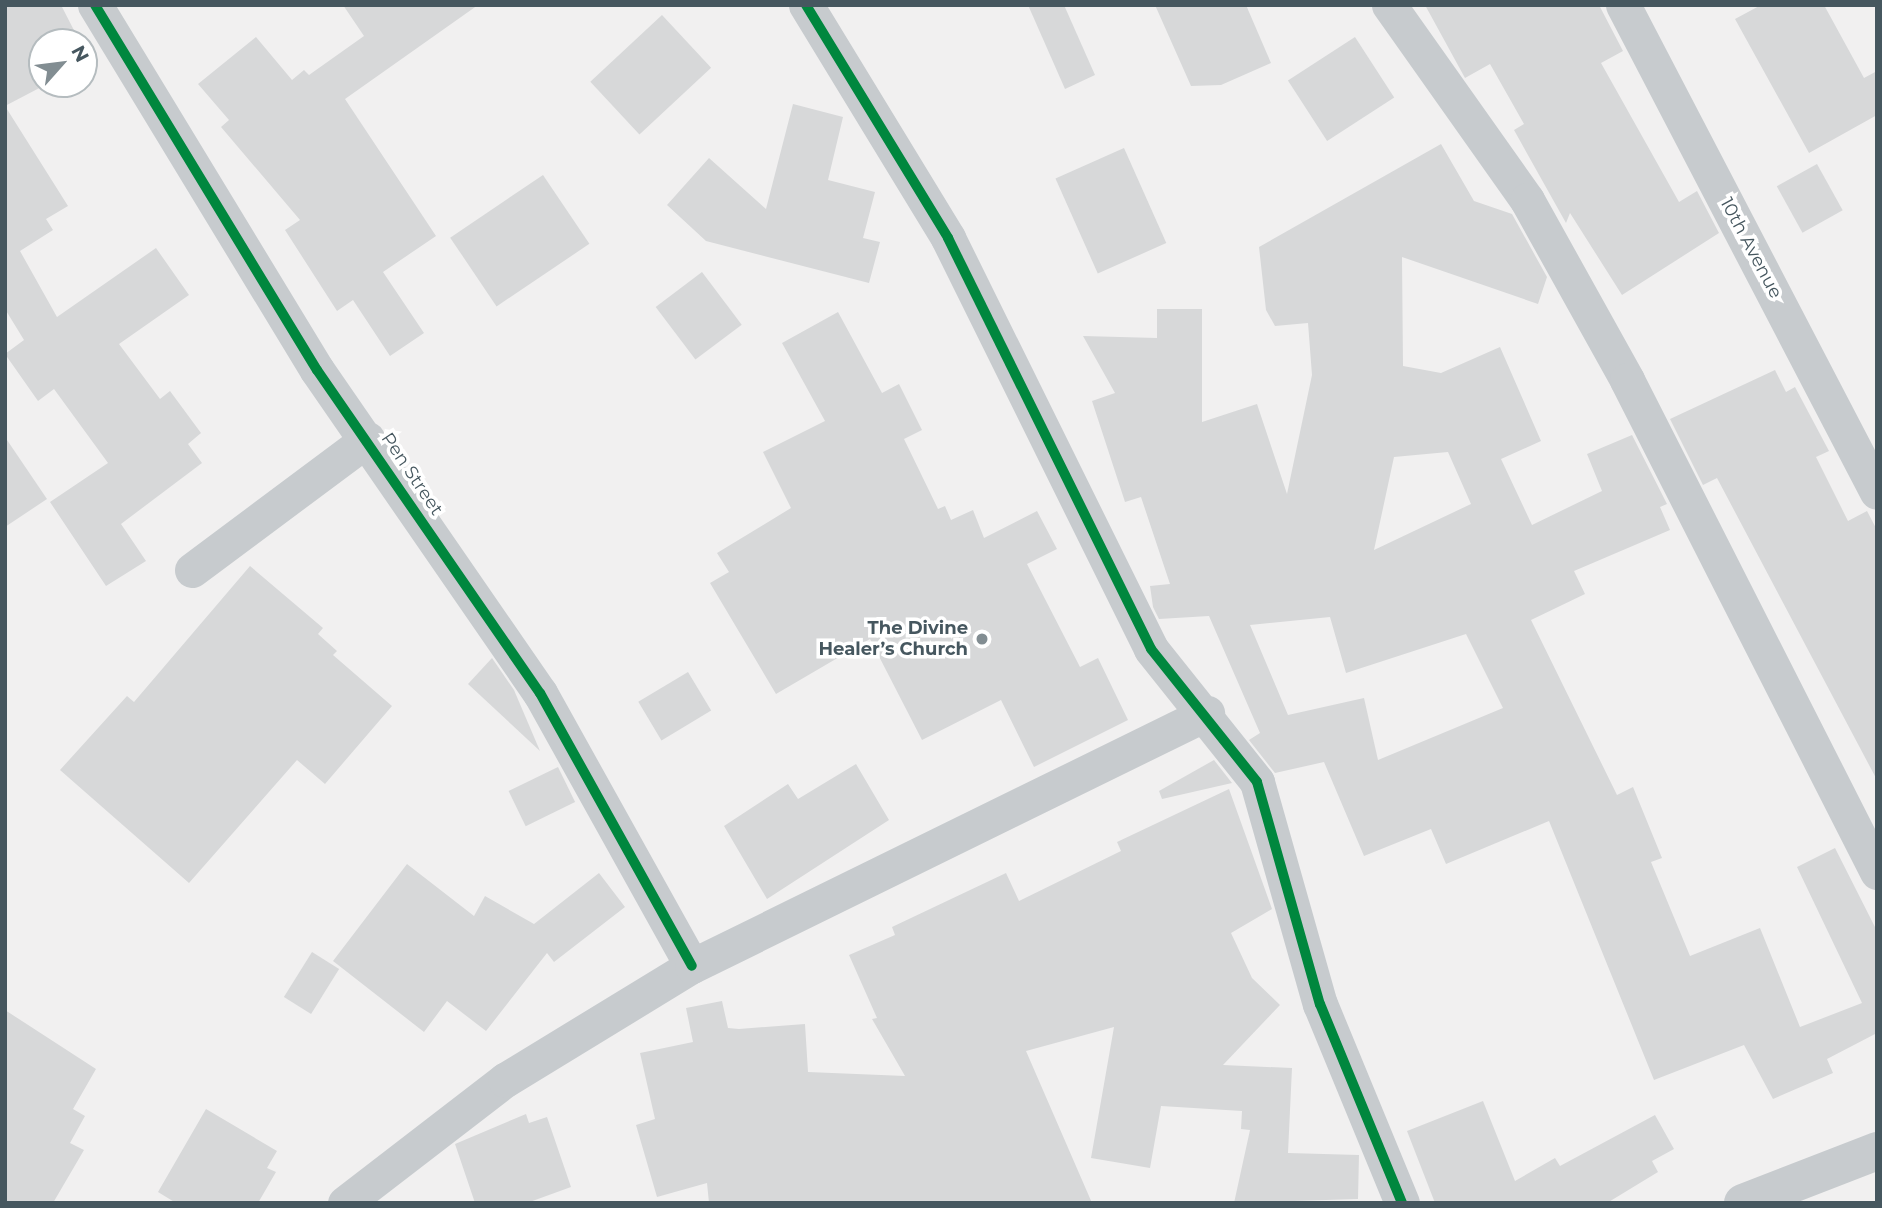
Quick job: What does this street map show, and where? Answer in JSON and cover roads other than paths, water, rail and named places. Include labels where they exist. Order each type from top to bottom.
[{"type":"street","name":"Pen Street","points":[[95,5],[317,370],[368,439],[540,693],[692,966]]},
{"type":"street","points":[[806,5],[948,239],[1151,649],[1207,713],[1257,782],[1320,1004],[1402,1203]]},
{"type":"street","points":[[1389,5],[1527,200],[1627,380],[1877,872]]},
{"type":"street","name":"10th Avenue","points":[[1623,5],[1877,492]]},
{"type":"street","points":[[192,570],[368,439]]},
{"type":"street","points":[[345,1203],[505,1080],[692,966],[1207,713]]},
{"type":"street","points":[[1743,1203],[1877,1151]]},
{"type":"place","name":"The Divine Healer’s Church","points":[[982,639]]}]
